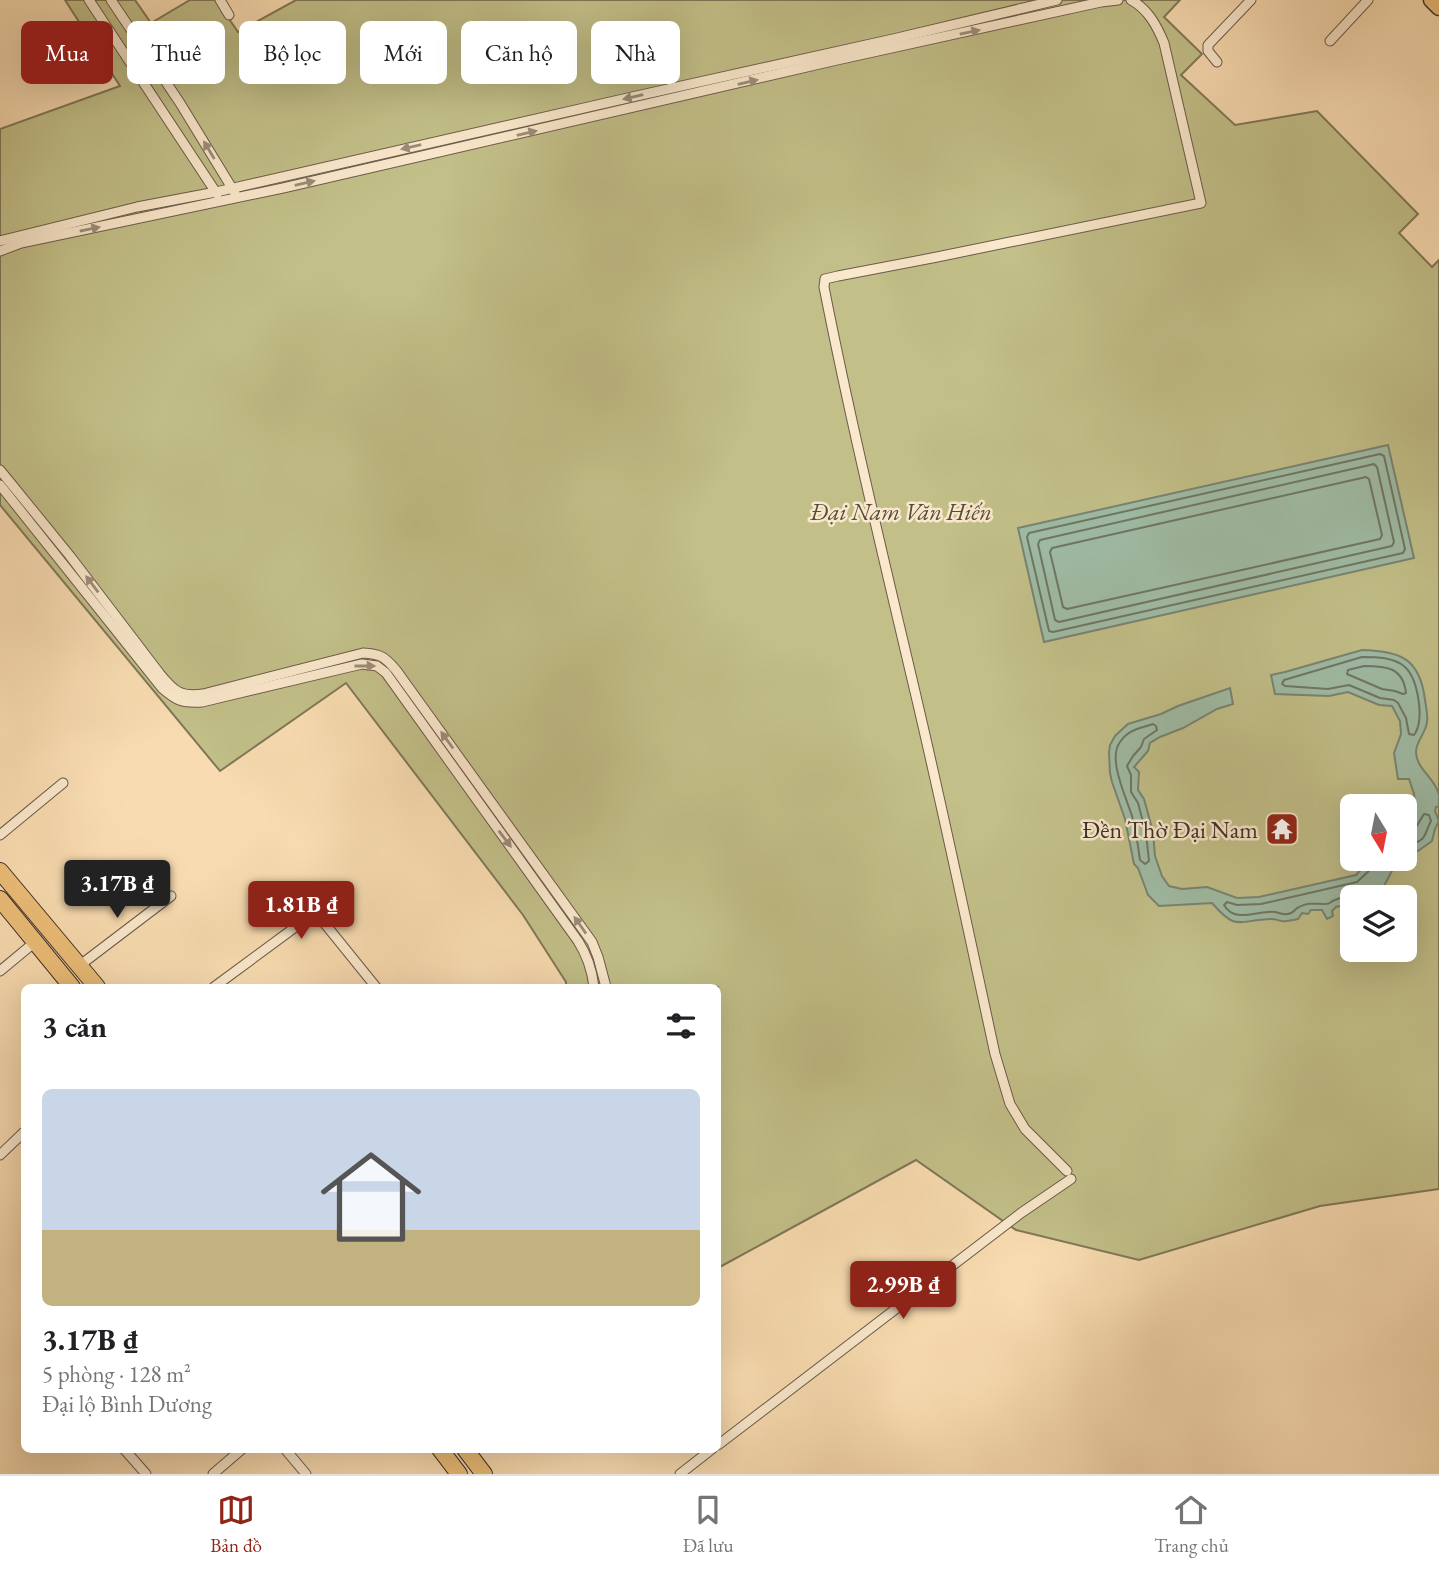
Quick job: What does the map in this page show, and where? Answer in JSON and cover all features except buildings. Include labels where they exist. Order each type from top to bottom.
[{"type":"highway","points":[[0,871],[94,984]]},
{"type":"highway","points":[[0,899],[69,984]]},
{"type":"highway","points":[[443,1453],[459,1474]]},
{"type":"highway","points":[[468,1453],[484,1474]]},
{"type":"main road","points":[[1431,0],[1439,8]]},
{"type":"street","points":[[89,0],[221,201]]},
{"type":"street","points":[[111,0],[180,103],[238,198]]},
{"type":"street","points":[[220,0],[229,15]]},
{"type":"street","points":[[0,240],[1058,0]]},
{"type":"street","points":[[0,251],[21,243],[238,198],[837,60],[1118,0]]},
{"type":"street","points":[[721,1443],[1021,1213],[1068,1183],[1069,1175],[1025,1129],[1010,1104],[995,1054],[882,558],[824,287],[825,279],[838,276],[1200,202],[1160,33],[1144,8],[1131,0]]},
{"type":"street","points":[[1217,62],[1208,51],[1208,45],[1251,0]]},
{"type":"street","points":[[1330,41],[1368,0]]},
{"type":"street","points":[[0,470],[160,674],[172,688],[181,693],[189,696],[203,694],[363,653],[376,653],[386,658],[592,942],[605,984]]},
{"type":"street","points":[[0,485],[157,682],[179,701],[202,702],[362,664],[377,666],[386,673],[578,941],[585,952],[593,984]]},
{"type":"street","points":[[0,835],[63,783]]},
{"type":"street","points":[[79,966],[171,896]]},
{"type":"street","points":[[218,984],[309,917],[315,916],[321,919],[374,984]]},
{"type":"street","points":[[0,971],[34,942]]},
{"type":"street","points":[[0,1155],[21,1135]]},
{"type":"street","points":[[128,1453],[146,1474]]},
{"type":"street","points":[[213,1474],[237,1453]]},
{"type":"street","points":[[288,1453],[306,1474]]},
{"type":"street","points":[[680,1474],[707,1453]]},
{"type":"green space","name":"Đại Nam Văn Hiến","points":[[65,0],[135,0],[150,21],[127,21],[127,84],[225,84],[225,21],[154,21],[190,0],[216,0],[239,31],[239,84],[346,84],[346,21],[258,21],[296,0],[1180,0],[1164,17],[1202,54],[1181,75],[1235,125],[1317,111],[1418,214],[1399,233],[1432,267],[1439,260],[1439,1189],[1320,1206],[1139,1260],[1016,1230],[916,1160],[721,1266],[721,984],[566,984],[523,915],[346,683],[220,771],[0,505],[0,129],[120,86],[113,75],[113,21],[78,21]]},
{"type":"water","points":[[1388,445],[1414,558],[1044,642],[1018,528]]},
{"type":"water","points":[[1362,650],[1397,655],[1413,666],[1422,686],[1427,711],[1425,730],[1416,748],[1417,758],[1439,795],[1439,806],[1435,811],[1439,821],[1432,841],[1418,851],[1418,794],[1414,794],[1409,779],[1398,779],[1394,753],[1401,734],[1400,721],[1392,706],[1379,705],[1348,692],[1329,696],[1275,694],[1271,675]]},
{"type":"water","points":[[1230,688],[1233,704],[1217,709],[1150,743],[1148,751],[1134,767],[1139,772],[1138,790],[1144,799],[1153,832],[1155,856],[1162,876],[1169,886],[1182,889],[1207,887],[1237,898],[1259,897],[1356,875],[1359,872],[1391,872],[1385,885],[1340,885],[1340,906],[1336,907],[1332,911],[1333,916],[1327,919],[1322,910],[1311,910],[1308,914],[1302,913],[1298,919],[1290,921],[1271,919],[1238,922],[1227,918],[1212,903],[1159,906],[1148,895],[1134,864],[1125,819],[1110,773],[1110,745],[1128,724]]},
{"type":"place","name":"Đền Thờ Đại Nam","points":[[1282,829]]}]
